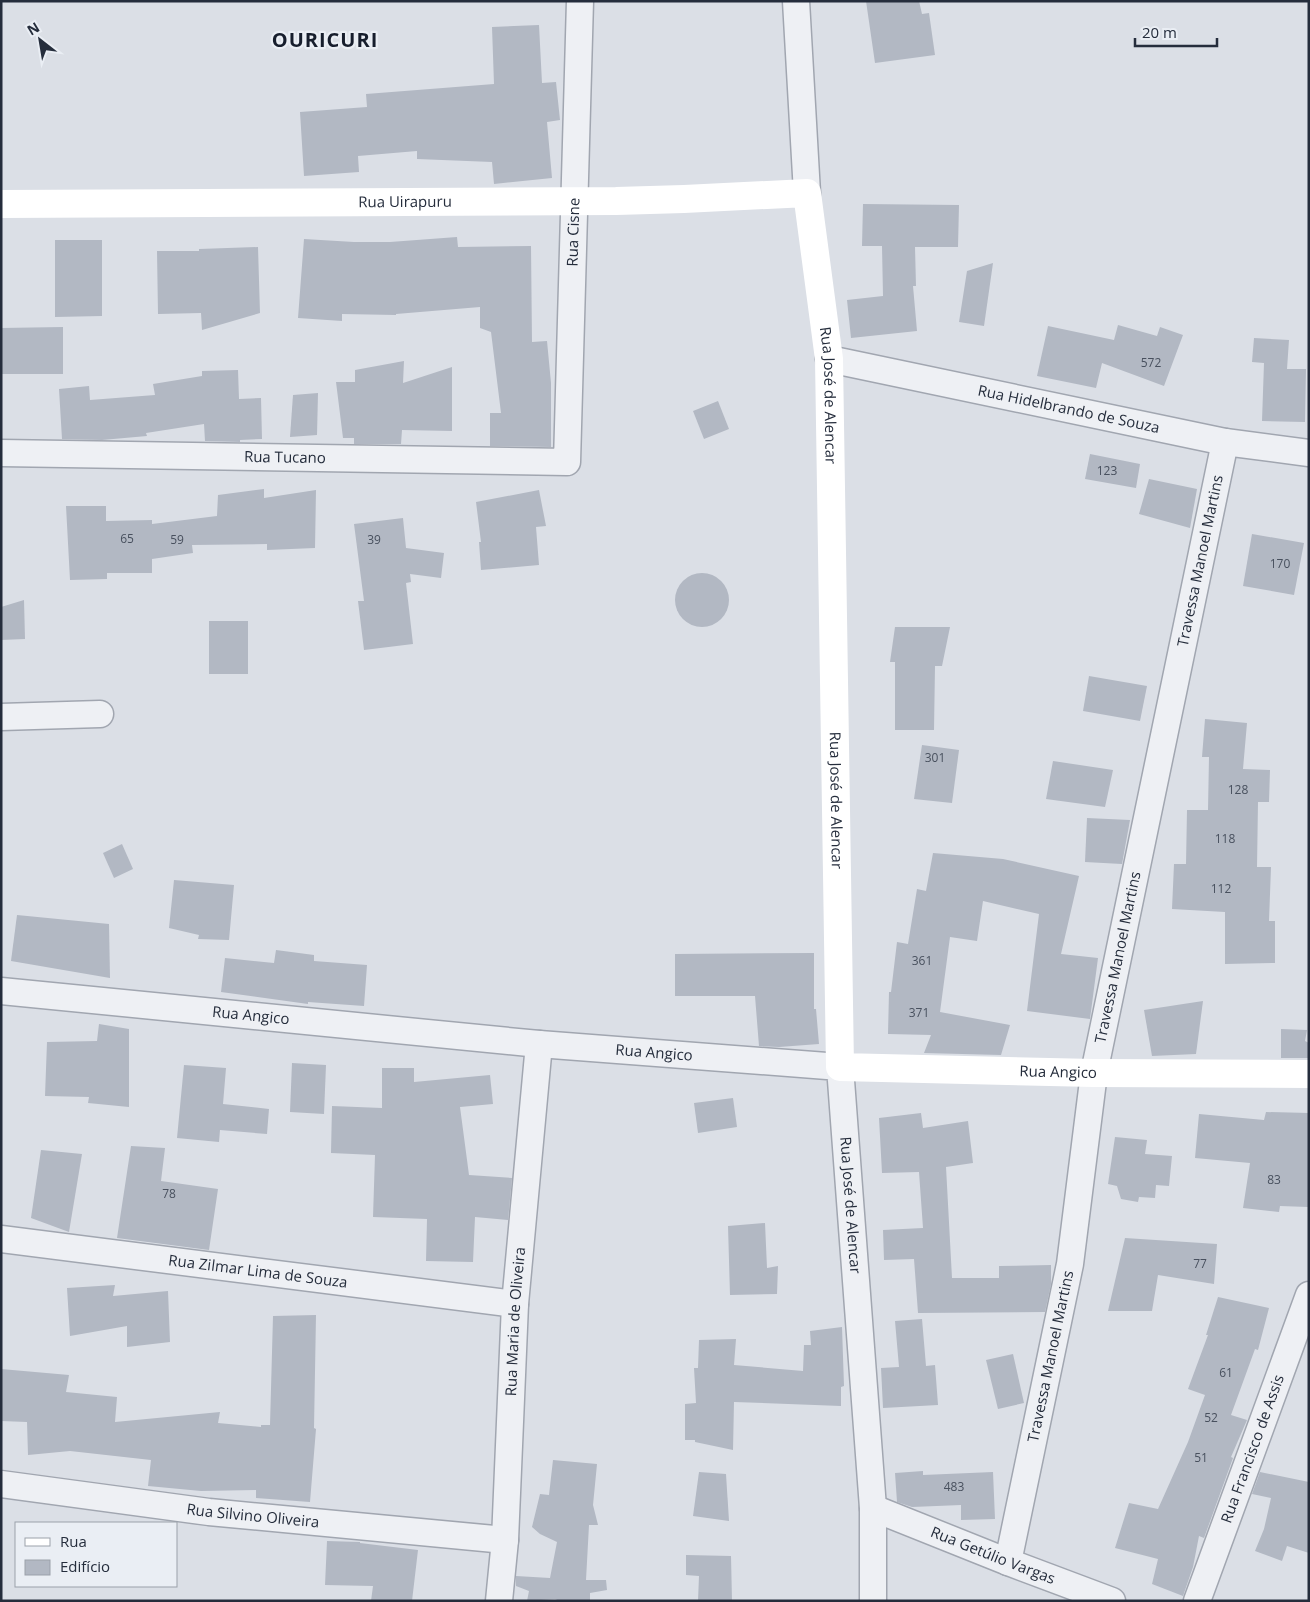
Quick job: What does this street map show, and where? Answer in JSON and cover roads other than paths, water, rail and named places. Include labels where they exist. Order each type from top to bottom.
[{"type":"street","name":"Rua Cisne","points":[[567,462],[580,1]]},
{"type":"street","name":"Rua José de Alencar","points":[[796,1],[807,193],[829,359],[840,1067],[873,1508],[873,1601]]},
{"type":"street","name":"Rua Uirapuru","points":[[1,204],[616,200],[807,193]]},
{"type":"street","name":"Rua Hidelbrando de Souza","points":[[829,359],[1225,442],[1309,453]]},
{"type":"street","name":"Travessa Manoel Martins","points":[[1008,1562],[1070,1264],[1094,1073],[1225,442]]},
{"type":"street","name":"Rua Tucano","points":[[1,454],[567,462]]},
{"type":"street","points":[[1,717],[100,714]]},
{"type":"street","name":"Rua Angico","points":[[1,991],[539,1044],[840,1067],[1094,1073],[1309,1074]]},
{"type":"street","name":"Rua Maria de Oliveira","points":[[499,1601],[505,1540],[515,1304],[539,1044]]},
{"type":"street","name":"Rua Zilmar Lima de Souza","points":[[1,1239],[515,1304]]},
{"type":"street","name":"Rua Francisco de Assis","points":[[1197,1601],[1309,1295]]},
{"type":"street","name":"Rua Silvino Oliveira","points":[[1,1484],[209,1512],[505,1540]]},
{"type":"street","name":"Rua Getúlio Vargas","points":[[873,1508],[1112,1601]]},
{"type":"district","name":"OURICURI","points":[[325,40]]}]
